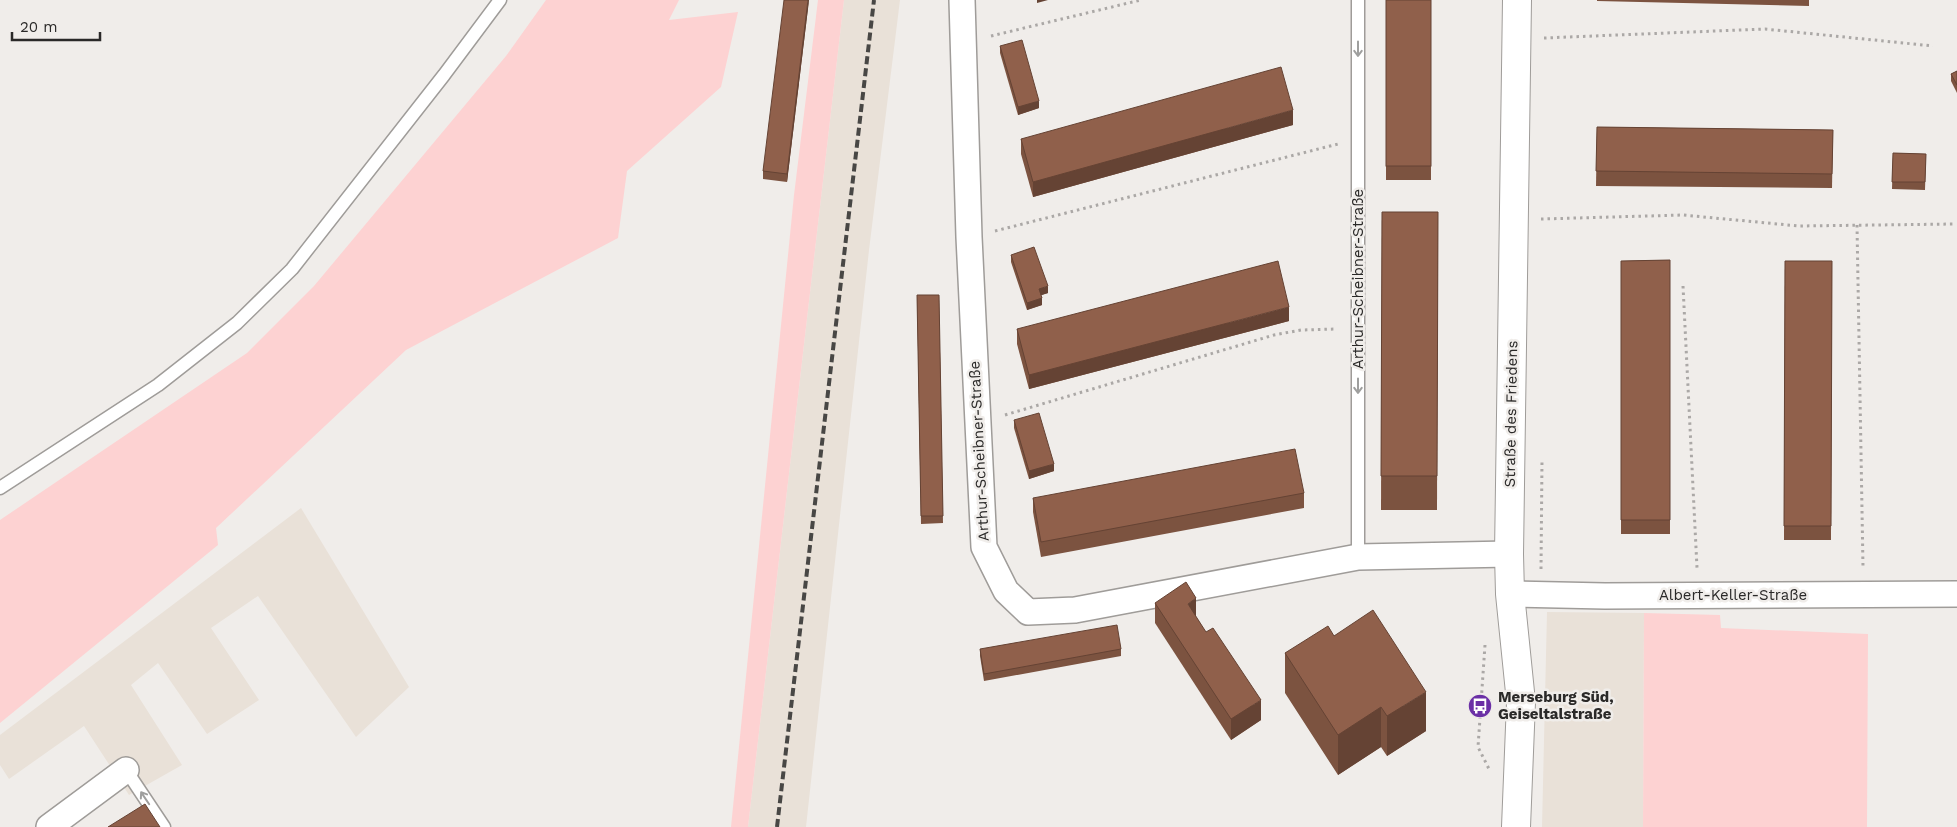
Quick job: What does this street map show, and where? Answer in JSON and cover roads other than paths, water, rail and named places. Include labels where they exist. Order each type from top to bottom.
[{"type":"street","name":"Arthur-Scheibner-Straße","points":[[962,0],[969,237],[984,547],[1006,591],[1028,612],[1074,610],[1358,557],[1509,554]]},
{"type":"street","name":"Straße des Friedens","points":[[1516,827],[1521,702],[1510,594],[1509,554],[1517,0]]},
{"type":"street","name":"Albert-Keller-Straße","points":[[1510,594],[1698,596],[1957,594]]},
{"type":"street","points":[[49,827],[126,770]]},
{"type":"lane","points":[[0,488],[158,385],[237,324],[292,269],[444,75],[500,0]]},
{"type":"lane","name":"Arthur-Scheibner-Straße","points":[[1358,0],[1358,557]]},
{"type":"lane","points":[[126,770],[164,827]]},
{"type":"railway","points":[[777,827],[874,0]]},
{"type":"place","name":"Merseburg Süd, Geiseltalstraße","points":[[1480,706]]}]
